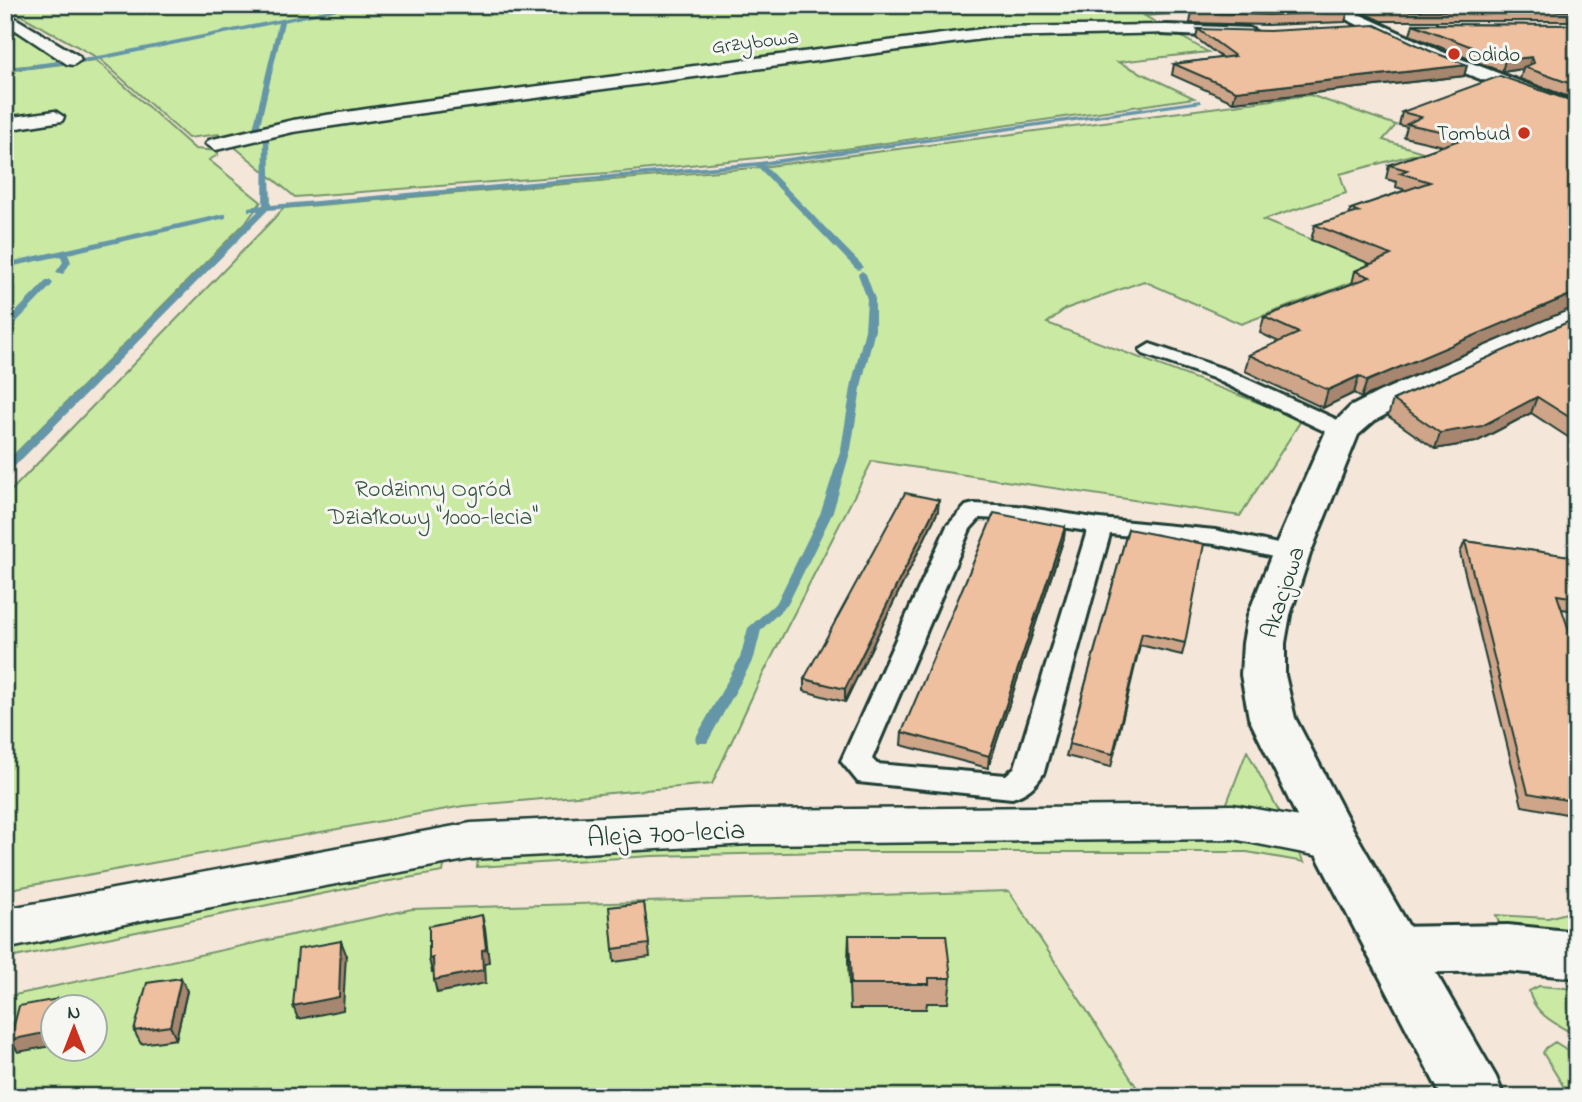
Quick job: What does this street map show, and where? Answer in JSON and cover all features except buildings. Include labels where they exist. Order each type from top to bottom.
[{"type":"street","points":[[1325,5],[1371,28],[1463,67],[1577,110]]},
{"type":"street","points":[[5,16],[73,60]]},
{"type":"street","points":[[1331,29],[1416,27]]},
{"type":"street","name":"Grzybowa","points":[[216,144],[310,123],[1009,31],[1167,30],[1268,33]]},
{"type":"street","points":[[5,124],[58,121],[42,96]]},
{"type":"street","name":"Akacjowa","points":[[1474,1097],[1334,841],[1272,718],[1263,676],[1264,643],[1269,615],[1291,554],[1343,431],[1362,414],[1390,399],[1577,316]]},
{"type":"street","name":"Aleja 700-lecia","points":[[5,929],[163,897],[471,841],[750,827],[1233,822],[1334,841]]},
{"type":"street","points":[[1393,950],[1489,946],[1539,948],[1577,955]]},
{"type":"lane","points":[[1150,349],[1220,374],[1343,431]]},
{"type":"lane","points":[[1100,526],[1029,772],[1012,788],[869,774],[856,761],[959,526],[974,511],[1017,513],[1100,526],[1215,537],[1291,554]]},
{"type":"green space","points":[[12,5],[1202,5],[1209,11],[1145,16],[1208,52],[1118,62],[1194,98],[845,149],[621,172],[295,197],[219,134],[188,138],[100,59],[13,11]]},
{"type":"green space","points":[[5,21],[66,62],[5,68]]},
{"type":"green space","points":[[96,60],[195,149],[218,151],[218,155],[209,160],[261,202],[247,221],[5,464],[5,71]]},
{"type":"green space","name":"Rodzinny Ogród Działkowy \"1000-lecia\"","points":[[1310,95],[1396,125],[1383,140],[1423,152],[1340,174],[1346,193],[1263,220],[1385,270],[1241,324],[1144,281],[1065,309],[1047,323],[1302,419],[1240,516],[872,461],[757,686],[712,784],[463,806],[5,890],[5,497],[284,208],[753,168]]},
{"type":"green space","points":[[1247,751],[1286,824],[1222,816]]},
{"type":"green space","points":[[1225,833],[1298,852],[1304,862],[1247,852],[825,852],[652,856],[477,867],[479,850],[562,843]]},
{"type":"green space","points":[[446,854],[443,872],[360,886],[5,959],[5,939]]},
{"type":"green space","points":[[1009,891],[1143,1097],[5,1097],[5,997],[412,909]]},
{"type":"green space","points":[[1577,910],[1577,933],[1500,925],[1496,915],[1548,918]]},
{"type":"green space","points":[[1539,986],[1577,989],[1577,1036],[1536,1007],[1529,991]]},
{"type":"green space","points":[[1555,1042],[1577,1056],[1577,1097],[1570,1097],[1543,1053]]},
{"type":"waterway","points":[[5,70],[104,57],[359,5]]},
{"type":"waterway","points":[[256,129],[281,22]]},
{"type":"waterway","points":[[759,164],[1200,102]]},
{"type":"waterway","points":[[265,208],[266,135]]},
{"type":"waterway","points":[[265,208],[759,164]]},
{"type":"waterway","points":[[759,164],[859,267]]},
{"type":"waterway","points":[[5,470],[265,208]]},
{"type":"waterway","points":[[251,209],[265,208]]},
{"type":"waterway","points":[[5,266],[223,216]]},
{"type":"waterway","points":[[60,272],[67,262],[64,253]]},
{"type":"waterway","points":[[702,739],[747,658],[755,628],[782,604],[827,512],[846,449],[857,382],[870,330],[871,299],[862,274]]},
{"type":"waterway","points":[[5,329],[49,283]]},
{"type":"place","name":"Odido","points":[[1454,54]]},
{"type":"place","name":"Tombud","points":[[1524,133]]}]
